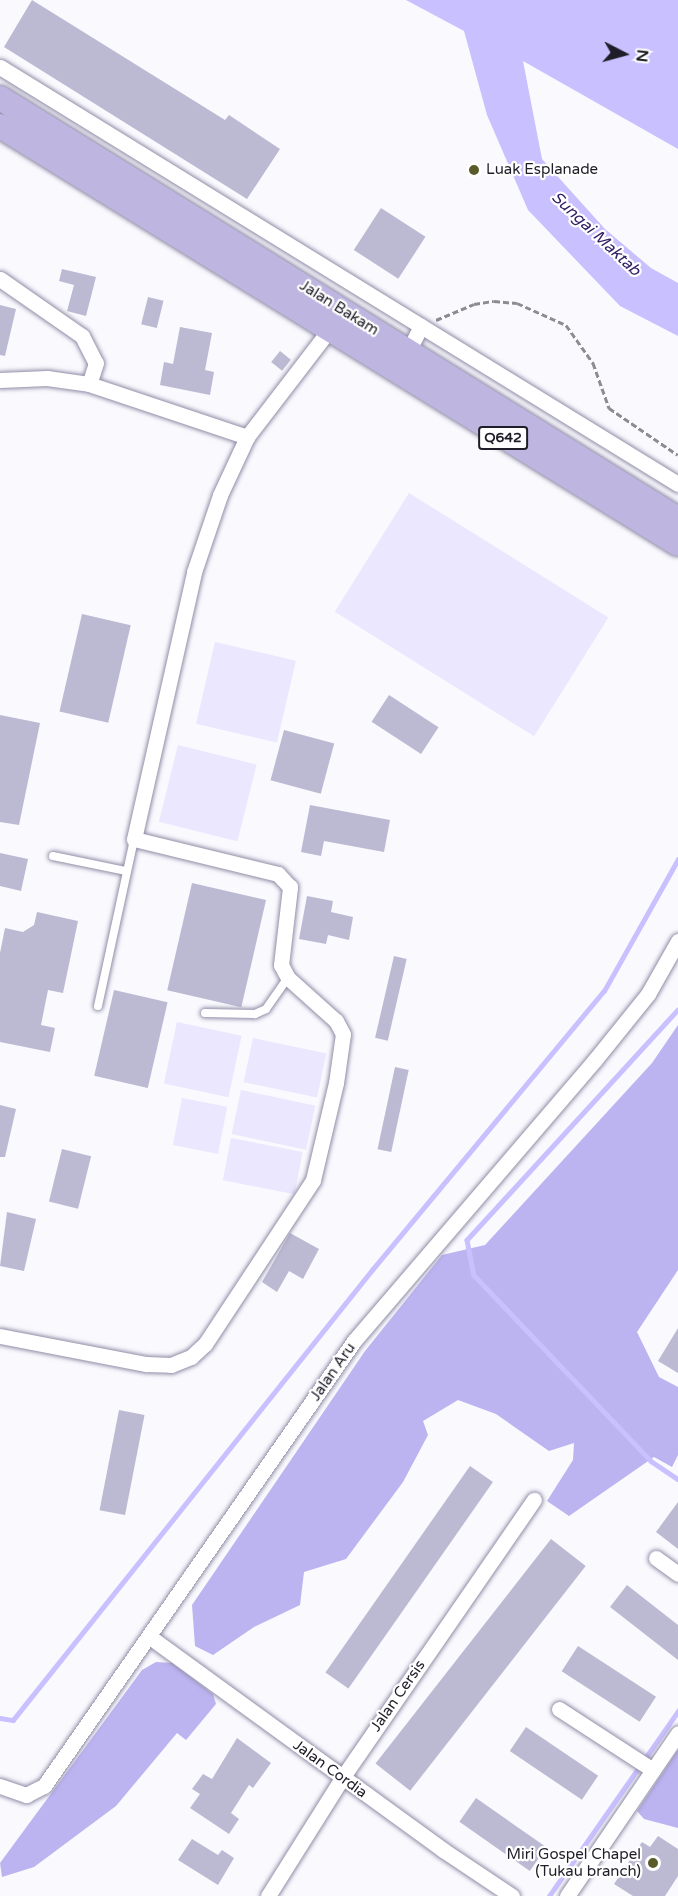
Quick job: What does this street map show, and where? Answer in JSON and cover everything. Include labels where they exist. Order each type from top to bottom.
[{"type":"main road","name":"Jalan Bakam","points":[[0,98],[678,519]]},
{"type":"main road","name":"Jalan Bakam","points":[[0,126],[678,544]]},
{"type":"main road","points":[[330,328],[341,326],[381,335]]},
{"type":"street","points":[[0,67],[326,270],[678,484]]},
{"type":"street","points":[[313,291],[326,270]]},
{"type":"street","points":[[0,279],[87,342],[96,363],[89,384]]},
{"type":"street","points":[[408,351],[421,326]]},
{"type":"street","points":[[0,1336],[159,1365],[191,1357],[205,1344],[301,1202],[313,1180],[322,1146],[343,1035],[336,1021],[288,978],[279,959],[291,896],[290,887],[278,874],[134,839],[194,572],[220,495],[247,437],[330,328]]},
{"type":"street","points":[[0,380],[46,378],[89,384],[247,437]]},
{"type":"street","name":"Jalan Aru","points":[[0,1786],[26,1795],[44,1786],[150,1637],[354,1341],[594,1061],[648,994],[678,941]]},
{"type":"street","name":"Jalan Cersis","points":[[267,1896],[342,1778],[534,1500]]},
{"type":"street","points":[[656,1558],[678,1574]]},
{"type":"street","name":"Jalan Cordia","points":[[150,1637],[342,1778],[512,1896]]},
{"type":"street","points":[[559,1709],[650,1768]]},
{"type":"street","points":[[567,1896],[650,1768],[678,1733]]},
{"type":"lane","points":[[98,1006],[134,839]]},
{"type":"lane","points":[[53,856],[126,871]]},
{"type":"lane","points":[[205,1013],[255,1014],[266,1009],[288,978]]},
{"type":"path","points":[[421,326],[474,304],[494,301],[518,303],[566,326],[594,363],[609,408],[678,455]]},
{"type":"shaded area","points":[[409,493],[608,618],[534,736],[335,612]]},
{"type":"shaded area","points":[[215,642],[296,661],[277,743],[196,724]]},
{"type":"shaded area","points":[[178,745],[257,765],[237,841],[159,822]]},
{"type":"shaded area","points":[[177,1022],[242,1036],[228,1097],[164,1084]]},
{"type":"shaded area","points":[[678,1025],[678,1270],[637,1332],[659,1377],[678,1387],[678,1455],[672,1467],[654,1457],[569,1516],[547,1501],[573,1460],[574,1443],[549,1451],[496,1414],[458,1400],[423,1421],[428,1435],[403,1482],[346,1559],[304,1572],[300,1605],[254,1627],[213,1655],[195,1646],[192,1605],[365,1351],[442,1255],[485,1245],[652,1063]]},
{"type":"shaded area","points":[[253,1038],[326,1054],[317,1098],[244,1082]]},
{"type":"shaded area","points":[[241,1090],[315,1106],[306,1150],[232,1134]]},
{"type":"shaded area","points":[[182,1098],[227,1107],[218,1154],[173,1145]]},
{"type":"shaded area","points":[[231,1138],[303,1152],[294,1194],[223,1180]]},
{"type":"shaded area","points":[[156,1662],[172,1663],[213,1694],[216,1704],[186,1740],[177,1733],[116,1806],[34,1867],[2,1877],[0,1863],[142,1670]]},
{"type":"shaded area","points":[[678,1750],[678,1828],[644,1819],[637,1811]]},
{"type":"water","name":"Sungai Maktab","points":[[406,0],[678,0],[678,149],[523,61],[542,159],[605,229],[651,268],[678,283],[678,336],[620,306],[528,210],[487,115],[464,31]]},
{"type":"building","points":[[32,0],[225,120],[229,115],[280,149],[247,199],[4,47]]},
{"type":"building","points":[[381,208],[425,237],[398,279],[354,250]]},
{"type":"building","points":[[62,269],[96,277],[86,316],[67,311],[74,285],[59,281]]},
{"type":"building","points":[[148,297],[164,301],[157,328],[141,324]]},
{"type":"building","points":[[0,305],[16,309],[5,356],[0,355]]},
{"type":"building","points":[[180,327],[212,333],[205,370],[214,372],[210,395],[160,385],[164,362],[173,364]]},
{"type":"building","points":[[280,351],[291,360],[282,371],[271,362]]},
{"type":"building","points":[[82,614],[131,625],[108,723],[60,711]]},
{"type":"building","points":[[389,695],[438,727],[421,754],[372,722]]},
{"type":"building","points":[[0,715],[40,723],[19,825],[0,822]]},
{"type":"building","points":[[284,730],[334,743],[321,794],[271,780]]},
{"type":"building","points":[[310,805],[390,820],[384,852],[324,841],[321,856],[301,852]]},
{"type":"building","points":[[0,853],[28,859],[21,891],[0,886]]},
{"type":"building","points":[[192,883],[266,900],[241,1007],[167,990]]},
{"type":"building","points":[[307,896],[333,901],[331,912],[353,917],[349,940],[328,935],[326,944],[299,939]]},
{"type":"building","points":[[37,912],[78,921],[63,993],[48,990],[41,1025],[55,1028],[50,1052],[0,1042],[0,953],[5,928],[23,932],[34,925]]},
{"type":"building","points":[[394,956],[407,959],[388,1041],[375,1038]]},
{"type":"building","points":[[114,990],[168,1002],[148,1088],[94,1076]]},
{"type":"building","points":[[395,1067],[409,1070],[391,1152],[378,1149]]},
{"type":"building","points":[[0,1105],[16,1109],[5,1157],[0,1157]]},
{"type":"building","points":[[62,1149],[91,1156],[78,1209],[49,1201]]},
{"type":"building","points":[[7,1212],[36,1219],[24,1271],[0,1266]]},
{"type":"building","points":[[290,1233],[319,1249],[303,1279],[289,1271],[277,1292],[262,1282]]},
{"type":"building","points":[[678,1328],[678,1373],[658,1361]]},
{"type":"building","points":[[119,1410],[145,1415],[125,1515],[100,1510]]},
{"type":"building","points":[[470,1466],[493,1482],[348,1688],[325,1672]]},
{"type":"building","points":[[678,1502],[678,1549],[656,1532]]},
{"type":"building","points":[[551,1539],[586,1566],[410,1791],[376,1764]]},
{"type":"building","points":[[627,1585],[678,1625],[678,1660],[610,1607]]},
{"type":"building","points":[[578,1646],[656,1697],[640,1722],[562,1671]]},
{"type":"building","points":[[526,1727],[598,1776],[582,1800],[510,1751]]},
{"type":"building","points":[[237,1738],[271,1763],[253,1788],[249,1785],[231,1813],[239,1819],[229,1834],[190,1808],[200,1794],[192,1789],[203,1774],[212,1779]]},
{"type":"building","points":[[476,1798],[546,1847],[530,1871],[459,1822]]},
{"type":"building","name":"Miri Gospel Chapel (Tukau branch)","points":[[658,1836],[678,1849],[678,1876],[665,1896],[633,1896],[614,1884],[642,1842],[650,1847]]},
{"type":"building","points":[[192,1839],[218,1855],[222,1850],[234,1858],[218,1885],[178,1860]]},
{"type":"waterway","points":[[0,1718],[13,1720],[372,1270],[604,991],[678,859]]},
{"type":"waterway","points":[[678,1010],[467,1240],[474,1275],[651,1461],[678,1479]]},
{"type":"waterway","points":[[549,1896],[678,1711]]},
{"type":"place","name":"Luak Esplanade","points":[[474,170]]},
{"type":"place","name":"Miri Gospel Chapel (Tukau branch)","points":[[653,1863]]}]
